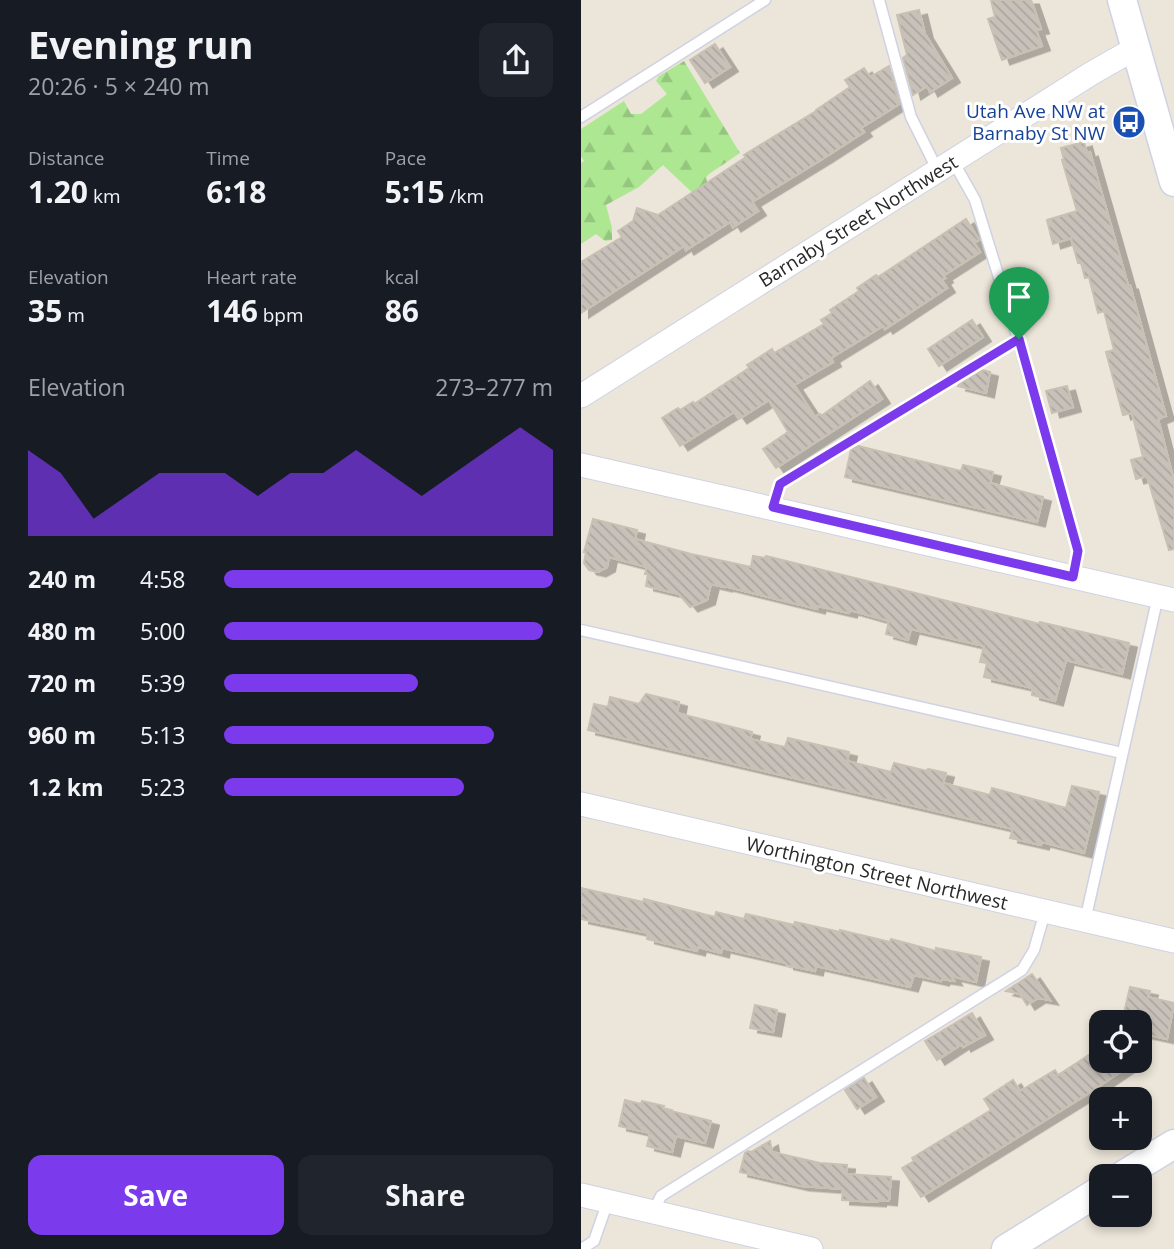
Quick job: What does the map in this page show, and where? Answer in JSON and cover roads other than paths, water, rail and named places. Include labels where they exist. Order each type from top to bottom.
[{"type":"street","points":[[1122,0],[1174,183]]},
{"type":"street","name":"Barnaby Street Northwest","points":[[581,396],[1092,73],[1136,48]]},
{"type":"street","points":[[581,465],[1166,598]]},
{"type":"street","name":"Worthington Street Northwest","points":[[581,804],[1174,941]]},
{"type":"street","points":[[1142,1164],[1174,1144]]},
{"type":"street","points":[[581,1195],[811,1249]]},
{"type":"street","points":[[1006,1249],[1089,1197]]},
{"type":"lane","points":[[581,117],[765,0]]},
{"type":"lane","points":[[879,0],[911,117],[945,166],[975,200],[1019,339],[1078,551],[1073,577]]},
{"type":"lane","points":[[773,507],[780,484],[1019,339]]},
{"type":"lane","points":[[1084,921],[1122,753],[1166,598]]},
{"type":"lane","points":[[581,630],[1122,753]]},
{"type":"lane","points":[[653,1212],[661,1196],[1022,970],[1034,950],[1045,912]]},
{"type":"lane","points":[[581,1249],[594,1241],[608,1201]]},
{"type":"place","name":"Utah Ave NW at Barnaby St NW","points":[[1129,122]]}]
